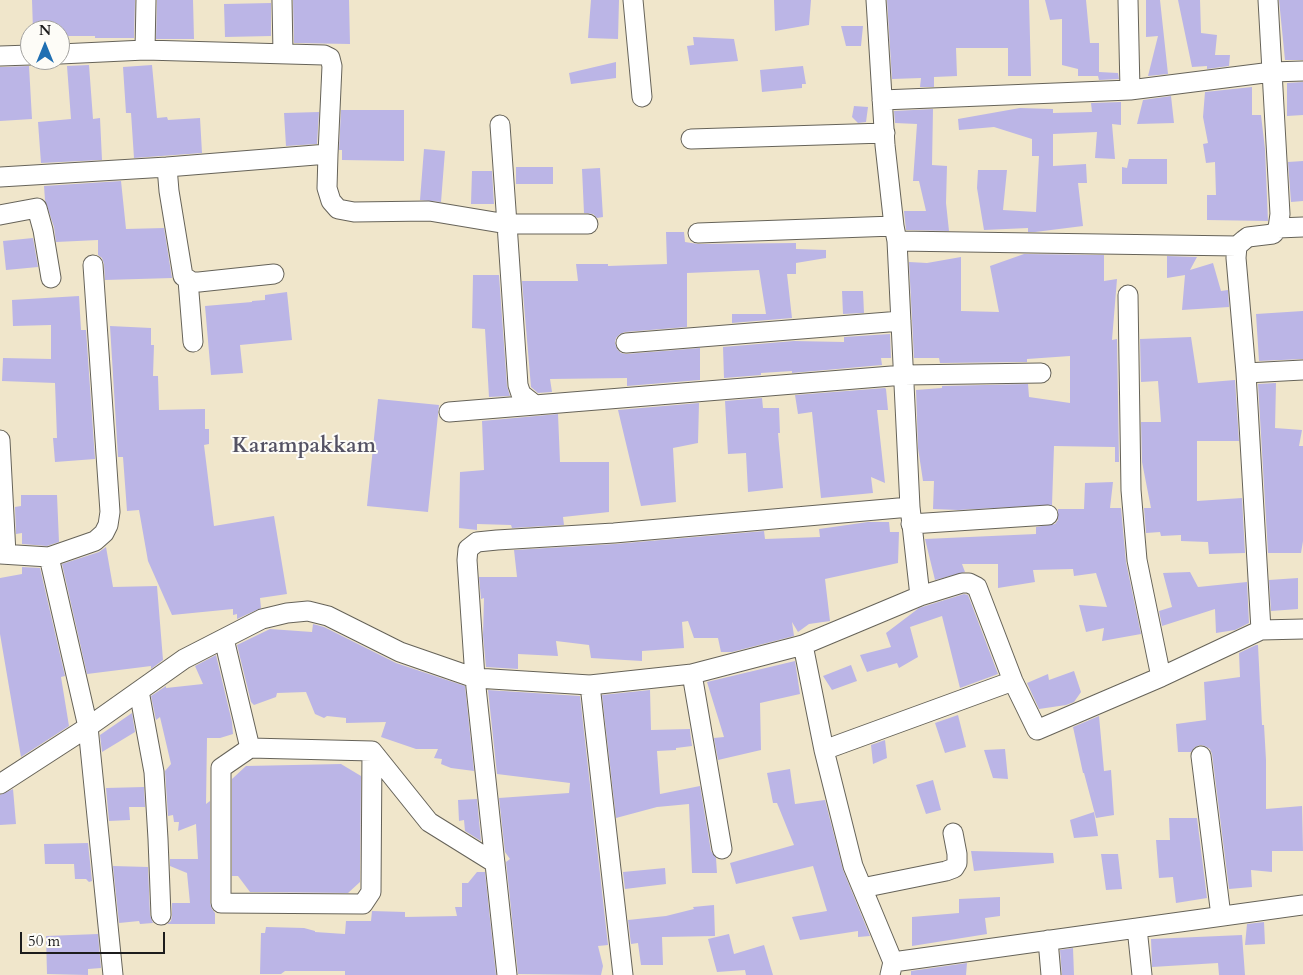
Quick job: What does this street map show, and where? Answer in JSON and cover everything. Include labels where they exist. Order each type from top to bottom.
[{"type":"street","points":[[146,0],[146,50]]},
{"type":"street","points":[[282,0],[283,53]]},
{"type":"street","points":[[633,0],[642,97]]},
{"type":"street","points":[[876,0],[882,100],[901,321],[911,516],[920,596]]},
{"type":"street","points":[[1128,0],[1130,90]]},
{"type":"street","points":[[698,233],[895,234],[1237,246],[1248,237],[1273,234],[1278,228],[1280,214],[1268,0]]},
{"type":"street","points":[[70,54],[146,50],[324,55],[330,58],[332,66],[327,188],[331,201],[338,209],[354,212],[429,211],[507,224],[588,224]]},
{"type":"street","points":[[0,56],[20,55]]},
{"type":"street","points":[[882,100],[1130,90],[1272,72],[1303,71]]},
{"type":"street","points":[[500,126],[518,385],[521,394],[535,405]]},
{"type":"street","points":[[691,139],[885,133]]},
{"type":"street","points":[[0,177],[328,154]]},
{"type":"street","points":[[168,166],[169,191],[182,276],[188,280],[199,282],[274,274]]},
{"type":"street","points":[[0,214],[37,208],[43,230],[51,278]]},
{"type":"street","points":[[1278,228],[1303,227]]},
{"type":"street","points":[[1237,246],[1236,258],[1246,373],[1260,630]]},
{"type":"street","points":[[0,440],[3,554],[49,557],[94,541],[104,533],[108,525],[110,512],[93,265]]},
{"type":"street","points":[[188,280],[193,342]]},
{"type":"street","points":[[1128,295],[1131,490],[1137,560],[1161,677]]},
{"type":"street","points":[[626,343],[901,321]]},
{"type":"street","points":[[1246,373],[1303,370]]},
{"type":"street","points":[[449,412],[904,375],[1041,373]]},
{"type":"street","points":[[507,975],[475,678],[466,560],[468,548],[477,542],[911,516],[1048,515]]},
{"type":"street","points":[[49,557],[88,727],[114,975]]},
{"type":"street","points":[[0,784],[88,727],[184,659],[262,619],[288,613],[308,611],[328,616],[400,652],[475,678],[590,685],[692,674],[803,645],[920,596],[962,583],[969,584],[976,587],[1013,681],[1037,730],[1161,677],[1260,630],[1303,629]]},
{"type":"street","points":[[224,639],[250,748]]},
{"type":"street","points":[[803,645],[824,750],[853,866],[892,968],[1048,940],[1303,905]]},
{"type":"street","points":[[692,674],[722,849]]},
{"type":"street","points":[[824,750],[1013,681]]},
{"type":"street","points":[[590,685],[623,975]]},
{"type":"street","points":[[139,691],[154,772],[160,916]]},
{"type":"street","points":[[250,748],[372,751],[371,892],[362,904],[221,903],[220,768],[250,748]]},
{"type":"street","points":[[372,751],[428,822],[495,863]]},
{"type":"street","points":[[1200,756],[1221,916]]},
{"type":"street","points":[[862,888],[954,868],[957,863],[957,854],[953,833]]},
{"type":"street","points":[[1137,928],[1142,975]]},
{"type":"street","points":[[1048,940],[1051,975]]},
{"type":"building","points":[[32,0],[135,0],[134,38],[70,36],[70,20],[33,20]]},
{"type":"building","points":[[157,0],[193,0],[194,39],[156,39]]},
{"type":"building","points":[[293,0],[349,0],[350,44],[294,43]]},
{"type":"building","points":[[591,0],[619,0],[618,39],[588,38]]},
{"type":"building","points":[[774,0],[811,0],[809,25],[775,31]]},
{"type":"building","points":[[887,0],[1029,0],[1031,76],[1008,76],[1008,48],[956,48],[957,76],[934,77],[934,87],[920,87],[921,78],[892,79]]},
{"type":"building","points":[[1045,0],[1086,0],[1090,43],[1099,43],[1099,72],[1118,73],[1119,79],[1099,80],[1098,76],[1078,76],[1078,69],[1062,65],[1062,19],[1050,20]]},
{"type":"building","points":[[1146,0],[1160,0],[1168,74],[1148,76],[1158,36],[1146,37]]},
{"type":"building","points":[[1178,0],[1200,0],[1201,33],[1217,35],[1215,55],[1230,55],[1229,66],[1207,69],[1207,66],[1192,67]]},
{"type":"building","points":[[1279,0],[1303,0],[1303,60],[1285,60]]},
{"type":"building","points":[[271,3],[271,36],[225,37],[224,4]]},
{"type":"building","points":[[841,26],[863,26],[861,46],[846,46]]},
{"type":"building","points":[[693,37],[734,39],[738,61],[690,65],[687,46],[694,45]]},
{"type":"building","points":[[616,62],[616,78],[571,84],[569,73]]},
{"type":"building","points":[[89,65],[93,119],[100,118],[102,160],[41,163],[38,122],[71,119],[67,70],[70,70],[70,66]]},
{"type":"building","points":[[152,65],[157,118],[167,117],[168,120],[200,118],[202,153],[134,158],[131,113],[126,113],[123,67]]},
{"type":"building","points":[[20,66],[20,70],[29,70],[32,119],[0,121],[0,67]]},
{"type":"building","points":[[803,66],[806,84],[802,84],[802,88],[762,92],[760,70]]},
{"type":"building","points":[[1303,82],[1303,115],[1287,116],[1287,83]]},
{"type":"building","points":[[1252,87],[1252,115],[1261,115],[1265,149],[1268,221],[1207,220],[1207,195],[1216,195],[1215,162],[1206,163],[1203,144],[1208,143],[1203,117],[1205,92]]},
{"type":"building","points":[[1171,96],[1174,123],[1137,124],[1143,100]]},
{"type":"building","points":[[1121,102],[1121,125],[1112,124],[1115,159],[1095,158],[1097,132],[1053,134],[1053,166],[1086,164],[1087,183],[1078,183],[1083,226],[1035,232],[1028,232],[1028,228],[984,230],[977,188],[978,170],[1007,170],[1003,210],[1036,212],[1039,156],[1032,156],[1032,139],[994,127],[959,130],[958,119],[1020,108],[1053,109],[1053,113],[1092,112],[1091,103]]},
{"type":"building","points":[[854,106],[868,107],[866,122],[858,123],[852,117]]},
{"type":"building","points":[[933,109],[932,165],[947,166],[946,203],[949,231],[906,230],[904,211],[926,211],[919,181],[913,181],[917,124],[895,123],[894,111]]},
{"type":"building","points":[[341,110],[404,110],[404,161],[342,160],[342,150],[339,150]]},
{"type":"building","points":[[319,112],[317,144],[286,146],[284,113]]},
{"type":"building","points":[[424,149],[445,151],[441,202],[420,200]]},
{"type":"building","points":[[1129,159],[1167,159],[1167,184],[1122,184],[1122,167],[1127,168]]},
{"type":"building","points":[[1303,161],[1303,201],[1291,202],[1288,162]]},
{"type":"building","points":[[516,167],[553,167],[553,184],[516,184]]},
{"type":"building","points":[[600,168],[603,217],[597,218],[593,214],[584,213],[582,169]]},
{"type":"building","points":[[472,171],[492,171],[494,204],[471,204]]},
{"type":"building","points":[[121,181],[126,229],[164,228],[172,278],[105,280],[104,264],[102,258],[98,255],[98,240],[56,242],[54,227],[45,200],[44,186]]},
{"type":"building","points":[[666,232],[684,232],[685,242],[698,244],[796,243],[796,249],[826,250],[826,258],[796,263],[796,274],[787,274],[792,318],[732,323],[732,314],[766,314],[759,270],[687,273],[687,327],[625,332],[616,338],[617,349],[621,353],[626,354],[700,348],[700,380],[627,386],[627,378],[550,379],[552,392],[538,393],[531,387],[522,281],[578,281],[576,264],[608,264],[608,266],[667,264]]},
{"type":"building","points":[[33,238],[38,267],[6,270],[3,241]]},
{"type":"building","points":[[1024,254],[1104,255],[1104,281],[1117,279],[1112,340],[1117,339],[1119,462],[1115,462],[1115,447],[1054,446],[1052,505],[958,510],[933,509],[934,481],[923,481],[918,448],[916,390],[942,388],[942,386],[1028,384],[1029,397],[1070,403],[1070,356],[1027,359],[1027,362],[940,363],[939,358],[914,358],[909,262],[927,263],[961,257],[961,311],[999,312],[990,266]]},
{"type":"building","points":[[1167,256],[1197,257],[1190,270],[1213,263],[1221,291],[1228,290],[1229,307],[1182,310],[1185,275],[1167,278]]},
{"type":"building","points":[[473,275],[499,275],[507,386],[510,396],[489,397],[485,329],[472,328]]},
{"type":"building","points":[[842,291],[863,291],[864,313],[843,314]]},
{"type":"building","points":[[287,292],[292,340],[240,345],[243,373],[211,375],[205,306],[265,300],[265,295]]},
{"type":"building","points":[[79,296],[81,330],[86,330],[95,459],[55,462],[53,438],[57,438],[55,383],[2,381],[3,358],[51,359],[51,325],[13,326],[12,300]]},
{"type":"building","points":[[1303,311],[1303,359],[1259,361],[1256,314]]},
{"type":"building","points":[[110,326],[151,328],[151,345],[154,345],[153,376],[158,376],[159,410],[205,409],[205,429],[209,429],[209,444],[204,445],[214,526],[274,516],[287,594],[260,598],[261,608],[237,619],[237,614],[233,615],[233,609],[172,615],[148,561],[139,510],[127,511],[123,457],[118,457]]},
{"type":"building","points":[[890,334],[891,358],[881,358],[882,365],[792,373],[792,371],[761,373],[761,375],[724,378],[723,347],[794,341],[844,342],[844,337]]},
{"type":"building","points":[[1191,337],[1198,383],[1235,380],[1239,441],[1197,441],[1197,501],[1242,498],[1245,553],[1209,554],[1208,542],[1181,541],[1181,535],[1161,536],[1160,532],[1146,533],[1144,508],[1151,508],[1142,462],[1141,422],[1161,422],[1158,381],[1141,382],[1140,339]]},
{"type":"building","points":[[1276,383],[1275,428],[1302,430],[1299,446],[1303,446],[1303,541],[1301,553],[1268,553],[1258,384]]},
{"type":"building","points":[[885,388],[888,410],[877,410],[885,483],[871,477],[873,493],[821,498],[812,412],[798,414],[795,395]]},
{"type":"building","points":[[762,398],[763,408],[779,408],[780,433],[778,433],[783,488],[748,492],[746,453],[728,454],[725,401]]},
{"type":"building","points":[[378,399],[439,405],[428,512],[367,506]]},
{"type":"building","points":[[699,403],[698,443],[673,448],[676,502],[641,506],[618,410]]},
{"type":"building","points":[[558,414],[560,462],[609,462],[609,512],[563,517],[564,525],[512,528],[511,525],[477,524],[477,530],[459,528],[460,472],[484,470],[482,421]]},
{"type":"building","points":[[1113,482],[1110,508],[1121,508],[1126,562],[1141,634],[1102,641],[1104,628],[1086,632],[1079,605],[1107,607],[1096,573],[1074,576],[1073,569],[1033,570],[1035,582],[998,588],[998,564],[962,564],[965,572],[935,580],[925,539],[1036,534],[1036,527],[1055,524],[1058,520],[1058,509],[1084,509],[1085,483]]},
{"type":"building","points":[[21,495],[57,495],[59,542],[47,546],[22,544],[22,533],[16,534],[15,507],[21,506]]},
{"type":"building","points":[[868,522],[889,522],[890,532],[899,532],[898,563],[825,579],[830,621],[809,624],[798,632],[792,622],[794,636],[732,652],[721,652],[718,638],[694,638],[688,621],[682,622],[684,648],[642,651],[642,661],[591,658],[589,645],[556,641],[558,656],[518,654],[518,669],[486,667],[483,635],[484,598],[481,599],[479,577],[517,577],[514,550],[615,544],[764,531],[765,539],[820,537],[819,529]]},
{"type":"building","points":[[106,547],[113,587],[157,586],[163,660],[151,669],[151,666],[87,674],[62,564],[99,552]]},
{"type":"building","points":[[22,567],[40,568],[65,676],[61,677],[69,726],[21,757],[0,634],[0,578],[22,574]]},
{"type":"building","points":[[1190,572],[1198,587],[1247,582],[1249,623],[1235,630],[1216,633],[1215,609],[1162,626],[1159,611],[1172,607],[1163,573]]},
{"type":"building","points":[[1298,578],[1298,609],[1271,611],[1269,580]]},
{"type":"building","points":[[964,594],[968,595],[998,674],[960,688],[942,616],[910,627],[918,657],[899,668],[897,663],[867,672],[860,655],[891,647],[886,633],[919,608]]},
{"type":"building","points":[[313,624],[324,627],[396,663],[465,686],[474,771],[451,768],[441,764],[442,759],[434,758],[438,749],[416,749],[381,737],[386,722],[346,723],[346,718],[327,716],[324,718],[315,714],[306,692],[277,693],[276,697],[254,705],[251,702],[237,645],[270,629],[312,632]]},
{"type":"building","points":[[1258,645],[1262,725],[1264,725],[1266,809],[1302,806],[1303,851],[1272,851],[1272,872],[1251,870],[1252,887],[1229,889],[1212,754],[1210,749],[1200,745],[1191,752],[1178,752],[1176,724],[1206,720],[1204,682],[1240,677],[1239,653]]},
{"type":"building","points":[[216,655],[232,722],[233,734],[220,738],[207,738],[206,804],[210,801],[210,903],[215,913],[215,924],[167,924],[171,921],[172,903],[190,903],[187,873],[170,866],[170,859],[198,859],[196,824],[178,831],[179,822],[174,822],[173,815],[168,816],[165,771],[171,764],[160,717],[156,720],[151,696],[166,686],[166,688],[203,684],[195,666]]},
{"type":"building","points":[[795,661],[800,694],[760,703],[761,750],[718,760],[714,738],[724,737],[707,682]]},
{"type":"building","points":[[851,665],[857,681],[832,690],[823,676]]},
{"type":"building","points":[[1074,671],[1081,692],[1074,702],[1039,709],[1027,683],[1048,674],[1049,680]]},
{"type":"building","points":[[488,690],[580,696],[608,945],[598,946],[603,966],[601,975],[518,974],[506,862],[510,859],[505,852],[499,798],[569,793],[570,783],[497,774]]},
{"type":"building","points":[[650,690],[651,730],[690,729],[692,746],[676,748],[676,750],[657,751],[660,794],[700,786],[711,851],[716,858],[717,873],[692,873],[689,804],[657,807],[616,818],[602,695]]},
{"type":"building","points":[[132,713],[135,732],[102,752],[100,735]]},
{"type":"building","points":[[958,715],[966,747],[945,753],[935,723]]},
{"type":"building","points":[[1099,716],[1104,771],[1111,770],[1114,815],[1096,818],[1083,773],[1073,727]]},
{"type":"building","points":[[885,740],[887,758],[873,764],[871,745]]},
{"type":"building","points":[[1005,749],[1008,779],[993,778],[984,750]]},
{"type":"building","points":[[341,764],[361,776],[360,882],[348,893],[250,892],[238,876],[232,876],[232,779],[246,766]]},
{"type":"building","points":[[790,769],[795,804],[825,800],[843,870],[870,936],[858,937],[858,931],[800,940],[792,917],[827,911],[813,866],[736,884],[730,863],[794,845],[777,803],[773,803],[767,773]]},
{"type":"building","points":[[933,780],[941,810],[926,814],[916,785]]},
{"type":"building","points":[[144,787],[145,807],[129,807],[130,820],[109,821],[106,788]]},
{"type":"building","points":[[13,789],[16,824],[0,825],[0,795]]},
{"type":"building","points":[[477,799],[481,841],[465,831],[464,820],[459,821],[458,800]]},
{"type":"building","points":[[1094,812],[1098,836],[1074,838],[1070,820]]},
{"type":"building","points":[[1169,818],[1197,818],[1207,898],[1176,903],[1173,877],[1159,878],[1156,840],[1170,840]]},
{"type":"building","points":[[88,843],[92,881],[75,879],[74,864],[45,864],[44,844]]},
{"type":"building","points":[[971,851],[1053,853],[1054,863],[974,871]]},
{"type":"building","points":[[1101,854],[1118,854],[1122,889],[1106,890]]},
{"type":"building","points":[[113,866],[148,867],[150,915],[153,923],[140,924],[139,921],[119,923]]},
{"type":"building","points":[[665,868],[666,884],[625,889],[623,872]]},
{"type":"building","points":[[477,872],[485,872],[496,975],[345,975],[345,971],[285,971],[281,974],[260,974],[261,933],[265,933],[266,927],[304,928],[315,932],[345,934],[346,921],[371,921],[372,911],[405,912],[405,917],[457,916],[455,907],[462,907],[462,883],[468,883]]},
{"type":"building","points":[[1000,897],[1000,916],[985,918],[987,934],[912,946],[912,917],[959,913],[959,899]]},
{"type":"building","points":[[714,905],[715,936],[662,937],[663,965],[641,965],[638,943],[631,944],[628,920],[666,916],[694,909],[693,907]]},
{"type":"building","points":[[1264,922],[1265,944],[1245,945],[1247,924]]},
{"type":"building","points":[[98,934],[101,968],[88,969],[88,975],[47,974],[46,936]]},
{"type":"building","points":[[729,934],[734,954],[764,945],[773,975],[746,975],[745,970],[717,972],[708,939]]},
{"type":"building","points":[[1242,935],[1245,975],[1219,975],[1218,963],[1152,967],[1151,939]]},
{"type":"building","points":[[1073,948],[1074,975],[1062,975],[1060,950]]},
{"type":"building","points":[[967,963],[966,975],[911,975],[911,971]]},
{"type":"district","name":"Karampakkam","points":[[304,447]]}]
